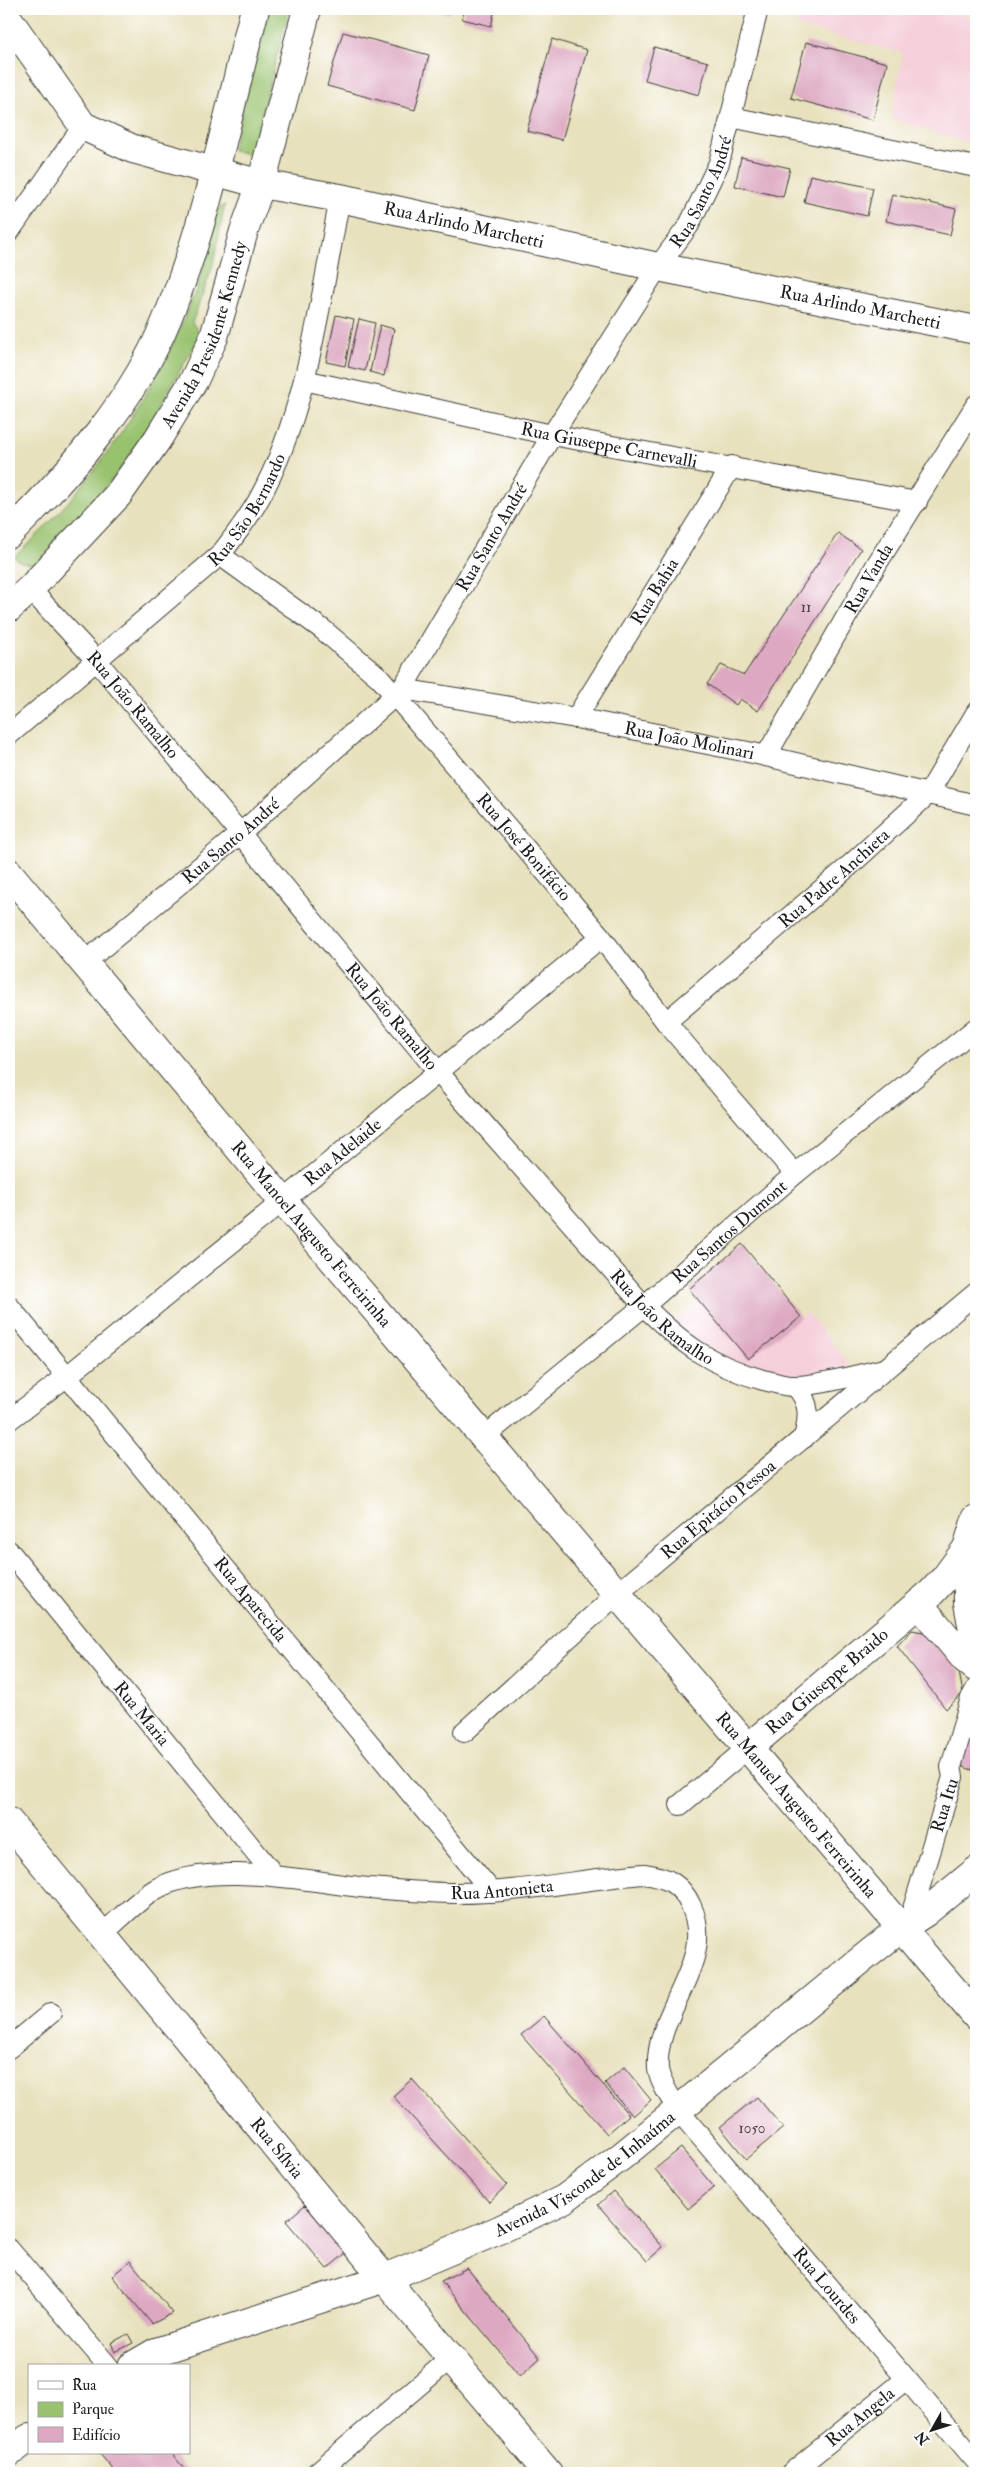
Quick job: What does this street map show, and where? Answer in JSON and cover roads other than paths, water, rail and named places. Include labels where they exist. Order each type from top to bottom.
[{"type":"main road","points":[[9,534],[54,489],[112,414],[141,370],[167,320],[202,220],[212,172],[255,9]]},
{"type":"main road","name":"Avenida Presidente Kennedy","points":[[9,608],[20,586],[118,495],[157,440],[194,380],[214,337],[244,231],[261,184],[307,9]]},
{"type":"main road","points":[[9,20],[83,126]]},
{"type":"main road","name":"Rua Arlindo Marchetti","points":[[83,126],[134,149],[261,184],[340,198],[658,267],[976,330]]},
{"type":"main road","name":"Rua Manoel Augusto Ferreirinha","points":[[9,872],[283,1201],[617,1594]]},
{"type":"main road","points":[[976,1519],[967,1548],[968,1604],[976,1646]]},
{"type":"main road","name":"Rua Giuseppe Braido","points":[[749,1747],[919,1604],[945,1578],[967,1548]]},
{"type":"main road","name":"Rua Manuel Augusto Ferreirinha","points":[[617,1594],[905,1925],[976,2016]]},
{"type":"main road","points":[[919,1604],[965,1659],[976,1668]]},
{"type":"main road","name":"Rua Sílvia","points":[[9,1822],[384,2278],[548,2473]]},
{"type":"main road","name":"Avenida Visconde de Inhaúma","points":[[135,2364],[156,2352],[384,2278],[499,2230],[564,2199],[622,2156],[905,1925],[926,1912],[976,1871]]},
{"type":"main road","points":[[9,2453],[28,2439]]},
{"type":"street","name":"Rua Santo André","points":[[84,964],[241,833],[399,693],[552,435],[658,267],[689,225],[709,188],[719,163],[758,9]]},
{"type":"street","points":[[731,117],[976,167]]},
{"type":"street","points":[[9,232],[83,126]]},
{"type":"street","name":"Rua São Bernardo","points":[[9,735],[220,555],[259,499],[277,461],[304,380],[340,198]]},
{"type":"street","name":"Rua Giuseppe Carnevalli","points":[[304,380],[552,435],[732,466],[917,502]]},
{"type":"street","name":"Rua Vanda","points":[[766,756],[878,562],[976,405]]},
{"type":"street","name":"Rua Bahia","points":[[576,718],[732,466]]},
{"type":"street","name":"Rua José Bonifácio","points":[[220,555],[322,629],[399,693],[602,937],[666,1022],[795,1174]]},
{"type":"street","name":"Rua João Ramalho","points":[[20,586],[98,661],[439,1073],[644,1306],[691,1350],[747,1375],[796,1387],[884,1369]]},
{"type":"street","name":"Rua João Molinari","points":[[399,693],[576,718],[766,756],[976,805]]},
{"type":"street","name":"Rua Padre Anchieta","points":[[666,1022],[855,860],[928,794],[976,713]]},
{"type":"street","name":"Rua Adelaide","points":[[9,1420],[66,1377],[283,1201],[602,937]]},
{"type":"street","name":"Rua Santos Dumont","points":[[484,1437],[644,1306],[795,1174],[976,1028]]},
{"type":"street","name":"Rua Epitácio Pessoa","points":[[464,1732],[617,1594],[976,1293]]},
{"type":"street","name":"Rua Aparecida","points":[[9,1306],[492,1892]]},
{"type":"street","points":[[796,1387],[807,1403],[808,1423],[804,1438]]},
{"type":"street","name":"Rua Maria","points":[[9,1551],[275,1876]]},
{"type":"street","name":"Rua Itu","points":[[905,1925],[953,1777],[951,1766],[971,1698],[976,1689]]},
{"type":"street","name":"Rua Giuseppe Braido","points":[[680,1805],[749,1747]]},
{"type":"street","name":"Rua Antonieta","points":[[101,1936],[142,1899],[157,1889],[174,1882],[222,1875],[275,1876],[370,1888],[456,1893],[492,1892],[644,1874],[663,1876],[677,1884],[688,1897],[697,1919],[699,1939],[689,1972],[670,2015],[662,2040],[658,2070],[667,2093],[678,2110]]},
{"type":"street","points":[[9,2048],[51,2013]]},
{"type":"street","name":"Rua Lourdes","points":[[678,2110],[783,2231],[905,2380],[976,2461]]},
{"type":"street","points":[[9,2250],[106,2364]]},
{"type":"street","points":[[316,2473],[451,2358]]},
{"type":"street","name":"Rua Angela","points":[[792,2473],[905,2380]]}]
